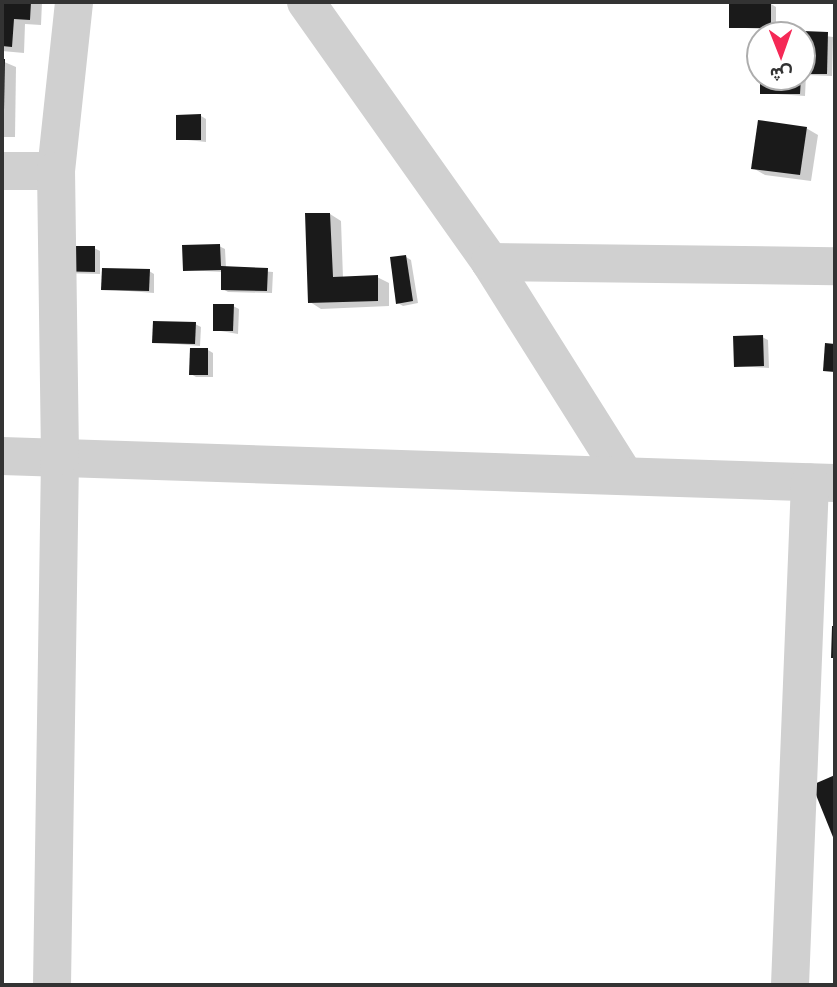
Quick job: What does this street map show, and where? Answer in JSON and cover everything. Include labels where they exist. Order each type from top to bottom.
[{"type":"street","points":[[52,985],[60,456],[56,171],[74,2]]},
{"type":"street","points":[[306,2],[490,262],[623,473]]},
{"type":"street","points":[[2,171],[56,171]]},
{"type":"street","points":[[490,262],[835,266]]},
{"type":"street","points":[[2,456],[623,473],[823,483],[790,985]]},
{"type":"building","points":[[2,2],[31,2],[30,20],[14,19],[12,47],[2,46]]},
{"type":"building","points":[[729,2],[771,2],[771,21],[746,21],[746,28],[729,28]]},
{"type":"building","points":[[816,32],[828,32],[827,74],[816,74]]},
{"type":"building","points":[[2,59],[5,59],[4,110],[2,110]]},
{"type":"building","points":[[760,91],[800,91],[800,94],[760,94]]},
{"type":"building","points":[[201,114],[201,140],[176,140],[176,115]]},
{"type":"building","points":[[758,120],[807,127],[800,175],[751,169]]},
{"type":"building","points":[[305,213],[330,213],[333,277],[378,275],[378,301],[308,303]]},
{"type":"building","points":[[220,244],[221,266],[268,268],[267,291],[221,290],[221,270],[183,271],[182,245]]},
{"type":"building","points":[[53,246],[95,246],[95,272],[52,271]]},
{"type":"building","points":[[406,255],[413,301],[396,304],[390,257]]},
{"type":"building","points":[[102,268],[150,269],[149,291],[101,290]]},
{"type":"building","points":[[213,304],[234,304],[233,331],[213,331]]},
{"type":"building","points":[[153,321],[196,322],[195,344],[152,343]]},
{"type":"building","points":[[763,335],[764,366],[734,367],[733,336]]},
{"type":"building","points":[[825,343],[835,344],[835,372],[823,371]]},
{"type":"building","points":[[190,348],[208,348],[208,375],[189,375]]},
{"type":"building","points":[[832,626],[835,626],[835,658],[831,658]]},
{"type":"building","points":[[835,775],[835,842],[812,785]]}]
